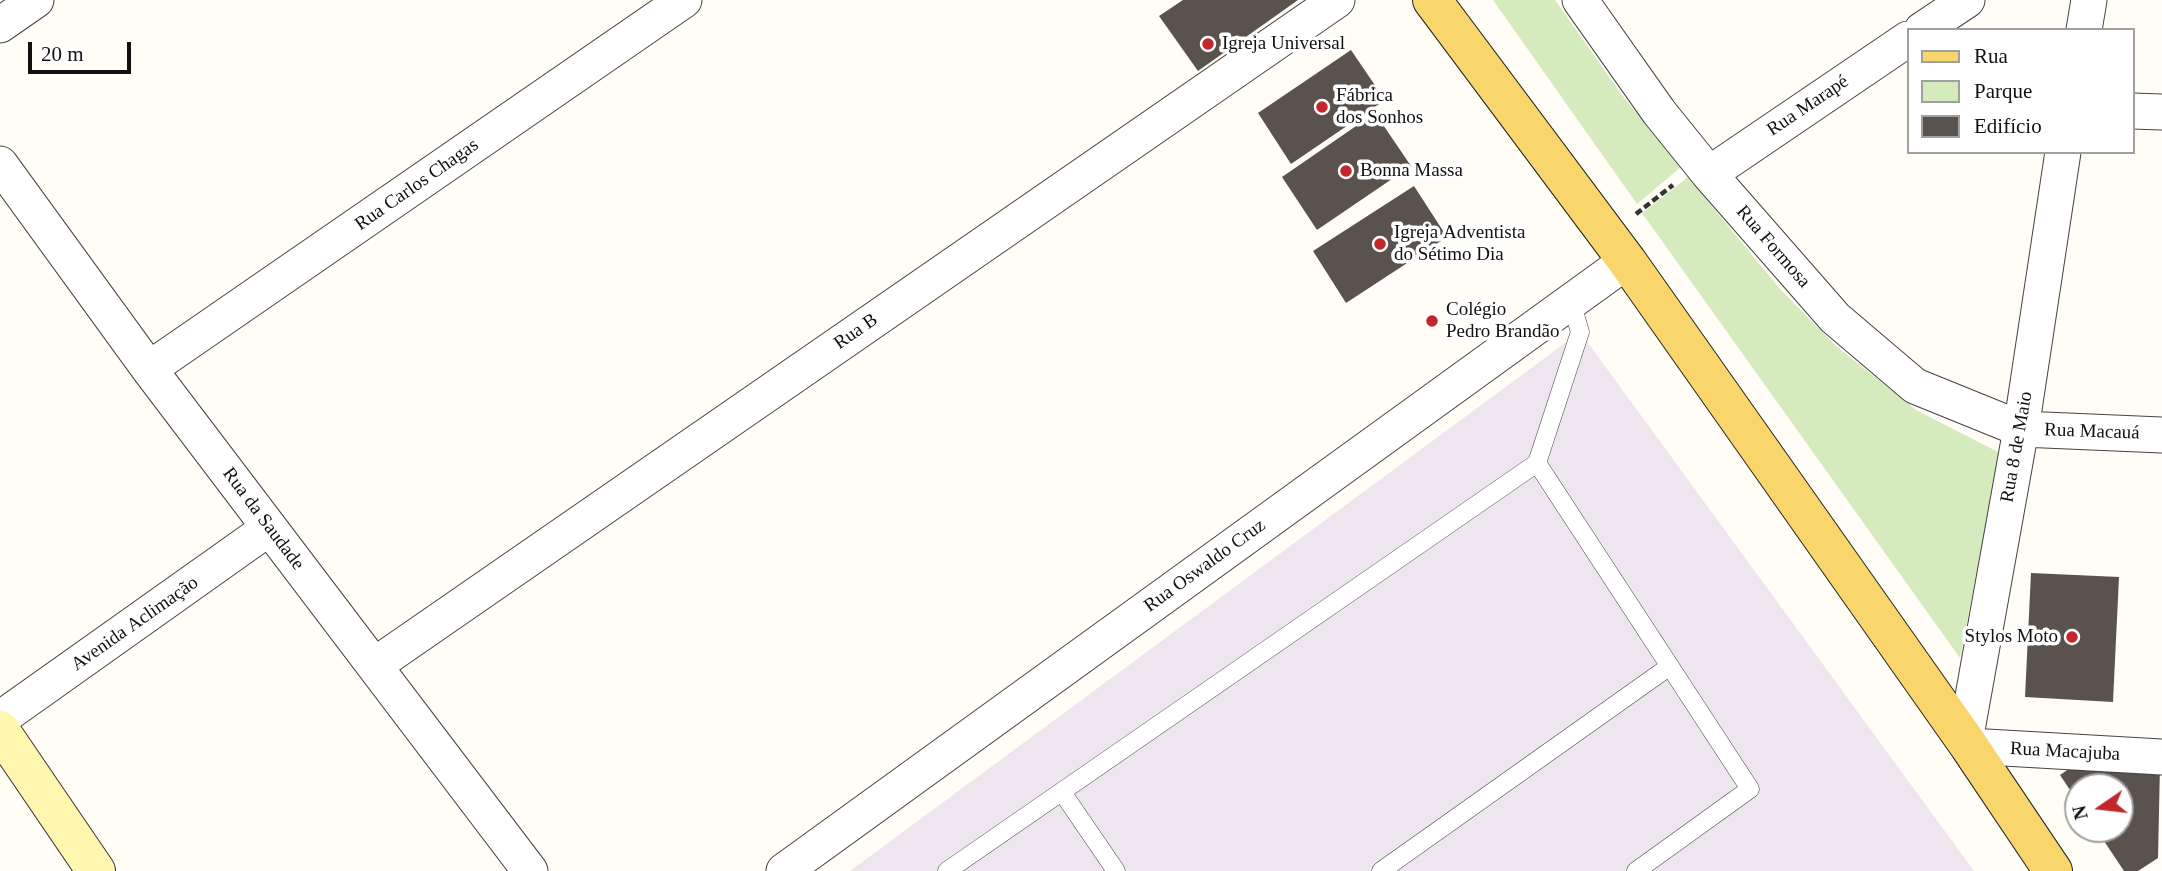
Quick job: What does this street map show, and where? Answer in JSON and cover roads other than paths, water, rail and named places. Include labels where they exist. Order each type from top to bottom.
[{"type":"main road","points":[[1432,0],[1627,261],[1967,744],[2053,871]]},
{"type":"main road","points":[[0,730],[96,871]]},
{"type":"street","points":[[0,24],[36,0]]},
{"type":"street","name":"Rua Carlos Chagas","points":[[149,369],[684,0]]},
{"type":"street","name":"Rua B","points":[[374,665],[1337,0]]},
{"type":"street","name":"Rua Formosa","points":[[1580,0],[1659,112],[1694,177],[1835,318],[1914,386],[2021,429]]},
{"type":"street","points":[[1925,28],[1967,0]]},
{"type":"street","points":[[2084,28],[2089,0]]},
{"type":"street","name":"Rua Marapé","points":[[1694,177],[1906,40]]},
{"type":"street","points":[[2134,111],[2162,113]]},
{"type":"street","name":"Rua 8 de Maio","points":[[1967,744],[2021,429],[2063,154]]},
{"type":"street","name":"Rua da Saudade","points":[[0,164],[149,369],[530,871]]},
{"type":"street","name":"Rua Oswaldo Cruz","points":[[784,871],[1627,261]]},
{"type":"street","name":"Rua Macauá","points":[[2021,429],[2162,435]]},
{"type":"street","name":"Avenida Aclimação","points":[[0,719],[270,528]]},
{"type":"street","name":"Rua Macajuba","points":[[1967,744],[2162,757]]},
{"type":"lane","points":[[947,871],[1536,463],[1580,332],[1571,301]]},
{"type":"lane","points":[[1536,463],[1750,789],[1636,871]]},
{"type":"lane","points":[[1381,871],[1670,666]]},
{"type":"lane","points":[[1062,792],[1116,871]]},
{"type":"place","name":"Igreja Universal","points":[[1208,44]]},
{"type":"place","name":"Fábrica dos Sonhos","points":[[1322,107]]},
{"type":"place","name":"Bonna Massa","points":[[1346,171]]},
{"type":"place","name":"Igreja Adventista do Sétimo Dia","points":[[1380,244]]},
{"type":"place","name":"Colégio Pedro Brandão","points":[[1432,321]]},
{"type":"place","name":"Stylos Moto","points":[[2072,637]]}]
